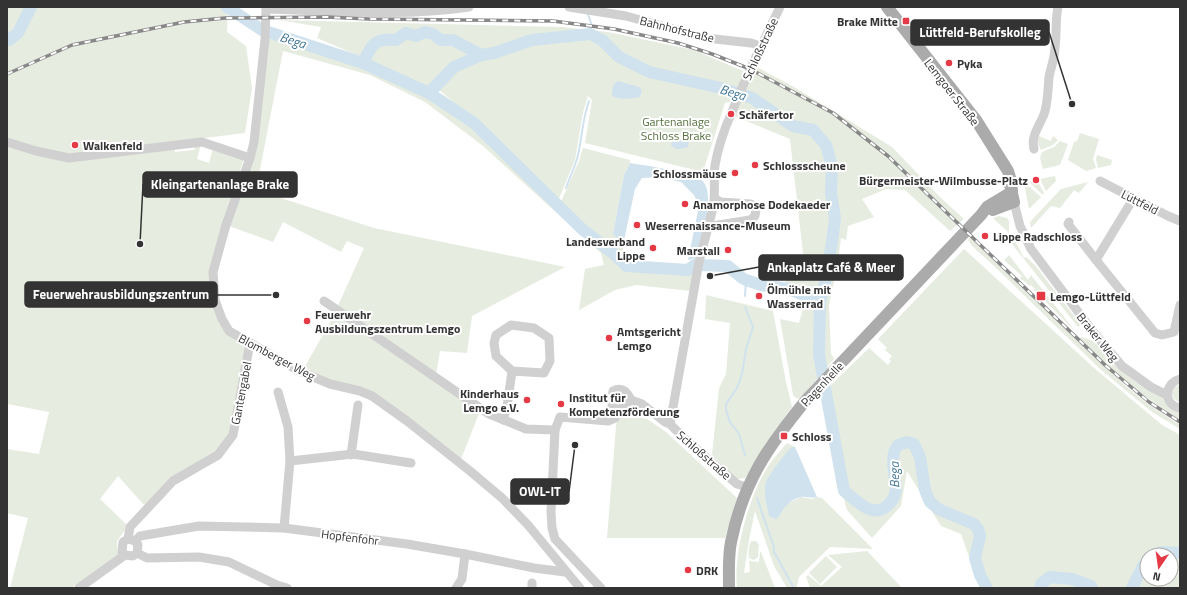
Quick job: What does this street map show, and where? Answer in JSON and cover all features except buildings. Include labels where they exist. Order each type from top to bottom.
[{"type":"main road","name":"Lemgoer Straße","points":[[889,8],[976,120],[1008,171],[1013,197]]},
{"type":"main road","name":"Pagenhelle","points":[[729,588],[730,544],[747,487],[762,459],[790,419],[834,370],[981,215],[1013,197]]},
{"type":"street","points":[[265,8],[387,13],[430,12],[469,7]]},
{"type":"street","name":"Schloßstraße","points":[[747,487],[737,484],[688,442],[670,424],[699,262],[715,199],[715,166],[724,132],[731,114],[780,7]]},
{"type":"street","points":[[1034,149],[1033,142],[1045,110],[1049,77],[1055,50],[1056,18],[1058,7]]},
{"type":"street","name":"Blomberger Weg","points":[[265,8],[265,39],[254,142],[250,158],[226,225],[213,272],[215,300],[222,319],[229,331],[299,371],[330,384],[360,391],[372,396],[440,447],[512,507],[565,572],[580,588]]},
{"type":"street","name":"Bahnhofstraße","points":[[572,8],[600,12],[626,12],[706,38],[751,43],[761,46]]},
{"type":"street","points":[[7,142],[36,152],[69,158],[202,142],[250,158]]},
{"type":"street","name":"Lüttfeld","points":[[1100,181],[1133,199],[1180,221]]},
{"type":"street","name":"Braker Weg","points":[[1013,197],[1020,226],[1031,249],[1094,333],[1122,366],[1144,382],[1168,390]]},
{"type":"street","points":[[708,227],[750,220],[754,218],[756,214],[754,207],[751,204],[721,202],[715,199]]},
{"type":"street","points":[[1096,260],[1133,199]]},
{"type":"street","points":[[1069,222],[1068,224],[1155,333],[1162,335],[1174,332],[1180,305]]},
{"type":"street","points":[[324,301],[488,414],[526,429],[555,430]]},
{"type":"street","points":[[511,326],[534,328],[549,338],[550,361],[544,373],[512,371],[496,356],[494,343],[496,335],[511,326]]},
{"type":"street","name":"Gantengabel","points":[[132,540],[130,527],[173,481],[218,455],[232,435],[250,343]]},
{"type":"street","points":[[503,420],[507,407],[512,371]]},
{"type":"street","points":[[1180,379],[1172,383],[1168,390],[1170,403],[1173,406],[1180,408]]},
{"type":"street","points":[[619,410],[612,407],[613,391],[621,389],[627,392],[631,400],[642,404],[664,422],[670,424]]},
{"type":"street","points":[[278,392],[288,427],[290,461],[284,528]]},
{"type":"street","points":[[601,588],[555,539],[552,528],[551,512],[555,430],[560,417],[608,421],[615,418],[619,410],[631,400]]},
{"type":"street","points":[[351,454],[358,405]]},
{"type":"street","points":[[290,461],[351,454],[411,463]]},
{"type":"street","name":"Hopfenfohr","points":[[132,540],[140,536],[199,526],[284,528],[407,544],[534,568],[565,572]]},
{"type":"street","points":[[125,555],[122,552],[123,542],[132,540],[138,545],[137,553]]},
{"type":"street","points":[[79,588],[125,555],[133,556],[137,553]]},
{"type":"street","points":[[137,553],[147,558],[200,557],[229,562],[277,585],[288,588]]},
{"type":"street","points":[[456,588],[462,579],[465,554]]},
{"type":"green space","points":[[7,7],[224,7],[228,9],[227,32],[246,46],[252,88],[245,133],[82,153],[175,147],[175,152],[194,150],[195,145],[201,144],[197,159],[209,163],[213,148],[244,158],[210,271],[221,321],[247,346],[230,435],[217,454],[144,505],[118,476],[100,499],[127,525],[117,541],[118,556],[71,588],[10,588],[28,518],[7,513],[7,449],[39,454],[49,412],[7,404]]},
{"type":"green space","name":"Gartenanlage Schloss Brake","points":[[279,20],[562,27],[608,32],[694,50],[745,72],[733,101],[725,103],[703,172],[585,143],[592,100],[588,96],[583,112],[575,160],[558,201],[475,121],[437,88],[455,70],[469,60],[467,56],[453,65],[427,91],[359,56],[317,38],[321,27]]},
{"type":"green space","points":[[269,30],[365,63],[428,96],[473,124],[581,230],[614,255],[616,253],[584,228],[560,204],[579,161],[583,148],[630,160],[624,175],[613,234],[623,245],[623,269],[694,275],[690,291],[636,285],[615,290],[579,310],[585,269],[604,265],[601,253],[483,146],[425,102],[370,75],[283,51],[256,190],[374,228],[565,267],[472,316],[467,353],[440,351],[435,381],[480,411],[461,459],[373,393],[330,382],[303,370],[333,317],[364,248],[347,241],[341,252],[283,222],[273,242],[229,226],[253,158]]},
{"type":"green space","points":[[757,67],[794,87],[892,147],[941,198],[964,219],[950,231],[905,190],[886,189],[862,199],[874,217],[848,226],[846,240],[841,238],[838,262],[829,305],[831,353],[834,359],[800,399],[793,395],[780,319],[799,323],[806,298],[783,291],[786,280],[787,261],[804,262],[790,139],[734,116],[745,87]]},
{"type":"green space","points":[[1080,133],[1099,139],[1093,159],[1096,168],[1086,171],[1068,160],[1074,142],[1077,141]]},
{"type":"green space","points":[[1039,136],[1051,141],[1053,136],[1058,140],[1053,145],[1041,150],[1038,144]]},
{"type":"green space","points":[[1060,141],[1068,144],[1060,165],[1043,169],[1040,158],[1042,152],[1054,147]]},
{"type":"green space","points":[[1097,155],[1112,160],[1111,165],[1098,168],[1096,160]]},
{"type":"green space","points":[[1055,176],[1056,181],[1046,191],[1040,179]]},
{"type":"green space","points":[[1037,180],[1044,193],[1043,195],[1029,182]]},
{"type":"green space","points":[[1088,182],[1079,193],[1074,190],[1060,208],[1051,206],[1031,228],[1030,222],[1061,189]]},
{"type":"green space","points":[[1024,183],[1041,197],[1029,209]]},
{"type":"green space","points":[[999,216],[1007,218],[1009,221],[1009,233],[993,218]]},
{"type":"green space","points":[[970,237],[1128,388],[1148,404],[1180,425],[1180,429],[1152,412],[1100,369],[972,246],[968,240]]},
{"type":"green space","points":[[1014,239],[1024,258],[1026,257],[1035,265],[1081,325],[1078,327],[1012,244]]},
{"type":"green space","points":[[964,249],[1093,367],[1162,425],[1180,435],[1180,588],[980,588],[961,534],[941,526],[907,471],[901,506],[872,538],[847,510],[844,500],[849,490],[829,387],[869,348],[888,365],[891,361],[889,359],[892,356],[885,350],[887,348],[878,339]]},
{"type":"green space","points":[[1009,255],[1028,280],[1031,275],[1075,331],[1034,290],[1035,289],[1031,285],[1030,286],[1020,278],[1022,276],[1004,260]]},
{"type":"green space","points":[[706,295],[773,311],[792,407],[772,434],[745,478],[738,479],[712,455],[719,388],[726,374],[730,323],[705,319]]},
{"type":"green space","points":[[1081,337],[1094,341],[1112,363],[1136,382],[1153,390],[1180,411],[1180,420],[1130,386],[1079,339]]},
{"type":"green space","points":[[1180,384],[1180,403],[1174,399],[1172,393],[1174,388]]},
{"type":"green space","points":[[635,416],[647,419],[666,432],[737,498],[725,538],[607,538],[618,417]]},
{"type":"green space","points":[[787,443],[795,447],[792,447],[778,518],[787,504],[801,497],[812,499],[817,497],[822,498],[873,549],[830,547],[799,577],[795,588],[787,588],[774,566],[755,511],[744,573],[750,572],[749,561],[759,562],[761,552],[775,588],[737,588],[736,573],[740,540],[750,505],[763,474],[773,459]]},
{"type":"green space","points":[[751,541],[756,541],[759,545],[758,557],[754,560],[749,558]]},
{"type":"green space","points":[[867,551],[902,588],[810,588],[806,577],[808,575],[821,586],[842,567],[828,555]]},
{"type":"green space","points":[[826,556],[837,567],[820,584],[809,573]]},
{"type":"water","points":[[618,81],[639,87],[642,90],[640,97],[626,99],[612,96],[613,85]]},
{"type":"water","points":[[687,139],[689,143],[688,147],[677,149],[671,145],[673,140],[679,141]]},
{"type":"water","points":[[630,163],[659,168],[695,177],[700,179],[705,185],[708,193],[707,216],[697,258],[688,260],[699,206],[694,195],[681,182],[658,177],[642,178],[635,189],[623,245],[613,234],[624,175]]},
{"type":"water","points":[[792,447],[795,447],[817,497],[801,497],[793,500],[778,518],[775,519],[769,516],[766,504],[765,486],[770,475]]},
{"type":"waterway","name":"Bega","points":[[7,38],[9,40],[18,33],[31,7]]},
{"type":"waterway","name":"Bega","points":[[227,7],[262,30],[363,63],[429,93],[474,123],[582,229],[627,266],[688,270],[695,265],[728,266],[746,280],[761,285],[789,289],[820,302],[819,355],[844,491],[864,507],[876,510],[887,506],[895,494],[896,487],[893,467],[894,451],[898,445],[907,442],[914,444],[920,457],[925,490],[930,502],[940,510],[974,524],[978,529],[980,536],[975,558],[980,575],[987,588]]},
{"type":"waterway","points":[[588,14],[591,23],[590,34]]},
{"type":"waterway","name":"Bega","points":[[363,63],[374,44],[382,40],[396,40],[406,33],[416,36],[425,32],[433,34],[441,40],[453,40],[481,55],[494,53],[532,40],[590,34],[602,40],[619,57],[649,72],[721,88],[752,98],[793,126],[813,130],[826,145],[832,166],[831,193],[835,218],[825,283],[820,302]]},
{"type":"waterway","name":"Bega","points":[[429,93],[454,67],[481,55]]},
{"type":"waterway","points":[[566,188],[577,159],[589,101]]},
{"type":"waterway","points":[[745,296],[746,280]]},
{"type":"waterway","points":[[745,307],[753,327],[746,349],[742,374],[737,388],[726,404],[726,410],[730,422],[739,434],[745,455]]},
{"type":"waterway","points":[[757,498],[774,547],[774,552],[794,588]]},
{"type":"waterway","name":"Bega","points":[[1132,588],[1139,574]]},
{"type":"waterway","name":"Bega","points":[[1040,588],[1041,584],[1050,577],[1072,579],[1091,586],[1092,588]]},
{"type":"railway","points":[[7,74],[72,45],[184,22],[225,18],[326,17],[369,19],[553,21],[614,29],[678,43],[712,54],[750,69],[833,113],[888,156],[1105,365],[1149,402],[1180,422]]},
{"type":"place","name":"Brake Mitte","points":[[906,21]]},
{"type":"place","name":"Pyka","points":[[949,63]]},
{"type":"place","name":"Lüttfeld-Berufskolleg","points":[[1072,104]]},
{"type":"place","name":"Schäfertor","points":[[731,114]]},
{"type":"place","name":"Walkenfeld","points":[[75,145]]},
{"type":"place","name":"Schlossscheune","points":[[755,165]]},
{"type":"place","name":"Schlossmäuse","points":[[735,173]]},
{"type":"place","name":"Bürgermeister-Wilmbusse-Platz","points":[[1036,180]]},
{"type":"place","name":"Anamorphose Dodekaeder","points":[[685,204]]},
{"type":"place","name":"Weserrenaissance-Museum","points":[[637,225]]},
{"type":"place","name":"Lippe Radschloss","points":[[985,236]]},
{"type":"place","name":"Kleingartenanlage Brake","points":[[140,244]]},
{"type":"place","name":"Landesverband Lippe","points":[[653,248]]},
{"type":"place","name":"Marstall","points":[[728,250]]},
{"type":"place","name":"Ankaplatz Café & Meer","points":[[710,276]]},
{"type":"place","name":"Feuerwehrausbildungszentrum","points":[[276,295]]},
{"type":"place","name":"Ölmühle mit Wasserrad","points":[[759,296]]},
{"type":"place","name":"Lemgo-Lüttfeld","points":[[1041,296]]},
{"type":"place","name":"Feuerwehr Ausbildungszentrum Lemgo","points":[[307,321]]},
{"type":"place","name":"Amtsgericht Lemgo","points":[[609,338]]},
{"type":"place","name":"Kinderhaus Lemgo e.V.","points":[[527,400]]},
{"type":"place","name":"Institut für Kompetenzförderung","points":[[561,404]]},
{"type":"place","name":"Schloss","points":[[784,436]]},
{"type":"place","name":"OWL-IT","points":[[575,445]]},
{"type":"place","name":"DRK","points":[[688,570]]}]
